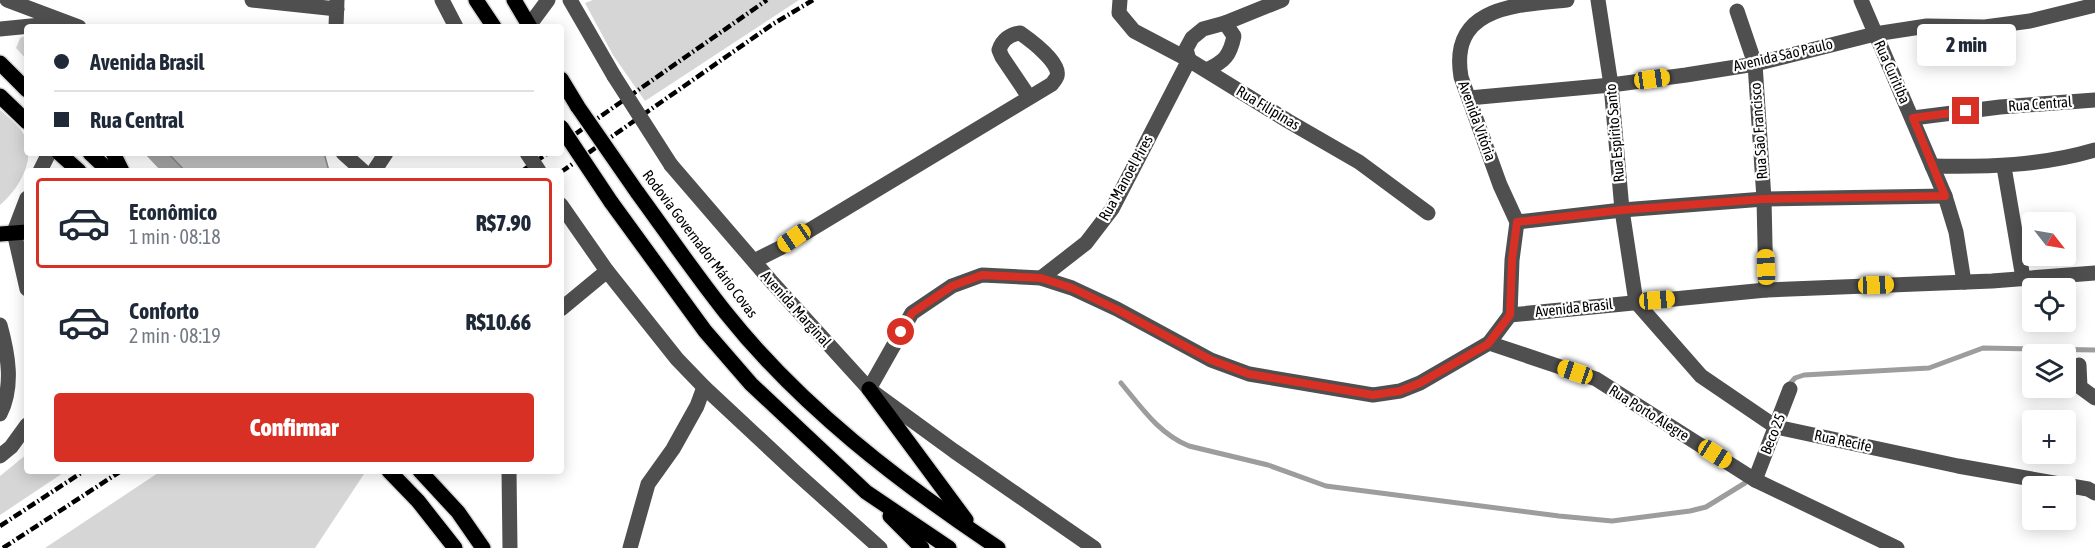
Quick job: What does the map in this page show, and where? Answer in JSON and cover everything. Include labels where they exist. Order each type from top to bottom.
[{"type":"main road","points":[[476,0],[492,24]]},
{"type":"main road","points":[[514,0],[528,24]]},
{"type":"main road","points":[[0,63],[24,87]]},
{"type":"main road","name":"Rodovia Governador Mário Covas","points":[[564,84],[637,192],[727,314],[783,376],[862,448],[912,488],[998,548]]},
{"type":"main road","points":[[0,96],[24,119]]},
{"type":"main road","points":[[564,132],[611,202],[705,331],[751,384],[922,548]]},
{"type":"main road","points":[[62,156],[76,168]]},
{"type":"main road","points":[[93,156],[106,168]]},
{"type":"main road","points":[[869,389],[975,532]]},
{"type":"main road","points":[[392,474],[418,501],[455,548]]},
{"type":"main road","points":[[423,474],[458,512],[483,548]]},
{"type":"main road","points":[[866,492],[949,548]]},
{"type":"street","points":[[7,0],[68,24]]},
{"type":"street","points":[[252,0],[337,5],[336,24]]},
{"type":"street","points":[[442,0],[454,24]]},
{"type":"street","points":[[530,24],[548,0]]},
{"type":"street","name":"Avenida Marginal","points":[[570,0],[614,76],[671,165],[869,389],[954,452],[1095,548]]},
{"type":"street","name":"Rua Filipinas","points":[[1120,0],[1119,13],[1134,31],[1189,60],[1359,162],[1428,213]]},
{"type":"street","points":[[1189,60],[1186,49],[1192,38],[1203,29],[1225,23],[1282,0]]},
{"type":"street","name":"Avenida Vitória","points":[[1517,222],[1500,185],[1461,77],[1458,60],[1460,47],[1481,18],[1497,10],[1517,4],[1567,0]]},
{"type":"street","name":"Rua Espírito Santo","points":[[1598,0],[1611,85],[1622,210],[1636,302]]},
{"type":"street","name":"Rua Curitiba","points":[[1861,0],[1945,196],[1956,232],[1964,282]]},
{"type":"street","name":"Avenida São Paulo","points":[[1469,98],[1611,85],[1755,64],[1875,34],[1927,26],[1996,26],[2030,21],[2095,5]]},
{"type":"street","name":"Rua São Francisco","points":[[1737,11],[1755,64],[1764,199],[1766,290]]},
{"type":"street","points":[[1206,70],[1221,64],[1232,48],[1234,36],[1225,23]]},
{"type":"street","points":[[0,28],[24,27]]},
{"type":"street","name":"Rua Manoel Pires","points":[[1041,278],[1086,243],[1112,209],[1189,60]]},
{"type":"street","points":[[754,261],[780,248],[1029,97]]},
{"type":"street","name":"Rua Central","points":[[1913,118],[2000,107],[2095,100]]},
{"type":"street","points":[[1932,166],[2004,167],[2068,158],[2095,150]]},
{"type":"street","points":[[346,156],[360,168]]},
{"type":"street","points":[[2004,167],[2023,278]]},
{"type":"street","points":[[869,389],[912,313],[952,286],[982,275],[1041,278],[1072,288],[1211,360],[1249,374],[1373,395],[1400,391],[1420,383],[1488,344],[1510,315],[1512,260],[1517,222],[1622,210],[1764,199],[1945,196]]},
{"type":"street","points":[[24,206],[14,233],[24,276]]},
{"type":"street","points":[[564,210],[607,271],[677,359],[873,545]]},
{"type":"street","points":[[564,307],[607,271]]},
{"type":"street","name":"Avenida Brasil","points":[[2023,278],[2095,273]]},
{"type":"street","name":"Avenida Brasil","points":[[1510,315],[1766,290],[2022,278]]},
{"type":"street","name":"Rua Recife","points":[[1636,302],[1701,375],[1776,427],[2088,489],[2095,493]]},
{"type":"street","points":[[0,325],[7,351],[9,372],[6,402],[0,414]]},
{"type":"street","name":"Rua Porto Alegre","points":[[1488,344],[1596,379],[1755,480],[1897,548]]},
{"type":"street","points":[[2079,365],[2080,387],[2095,398]]},
{"type":"street","points":[[630,548],[648,484],[698,406],[704,387]]},
{"type":"street","name":"Beco 25","points":[[1755,480],[1790,389]]},
{"type":"street","points":[[0,456],[11,447],[24,429]]},
{"type":"street","points":[[509,474],[510,548]]},
{"type":"shaded area","points":[[593,0],[799,0],[645,101],[613,55],[585,3]]},
{"type":"shaded area","points":[[24,36],[24,57],[16,48],[20,38]]},
{"type":"shaded area","points":[[0,110],[22,131],[24,156],[28,157],[19,184],[0,205]]},
{"type":"shaded area","points":[[24,456],[24,474],[62,474],[0,515],[0,476]]},
{"type":"shaded area","points":[[156,474],[364,474],[315,548],[45,548]]},
{"type":"building","points":[[171,156],[325,156],[328,168],[182,168]]},
{"type":"waterway","points":[[1788,386],[1795,378],[1804,375],[1929,368],[1983,348],[2095,350]]},
{"type":"waterway","points":[[1121,383],[1151,419],[1178,441],[1189,446],[1268,465],[1326,486],[1612,521],[1706,507],[1745,483]]},
{"type":"railway","points":[[564,142],[767,0]]},
{"type":"railway","points":[[564,170],[773,24],[813,0]]},
{"type":"railway","points":[[526,168],[544,156]]},
{"type":"railway","points":[[0,526],[79,474]]},
{"type":"railway","points":[[3,548],[116,474]]},
{"type":"route","points":[[901,332],[912,313],[952,286],[982,275],[1041,278],[1072,288],[1211,360],[1249,374],[1373,395],[1400,391],[1420,383],[1488,344],[1510,315],[1512,260],[1517,222],[1622,210],[1764,199],[1945,196],[1913,118],[1966,111]]}]
